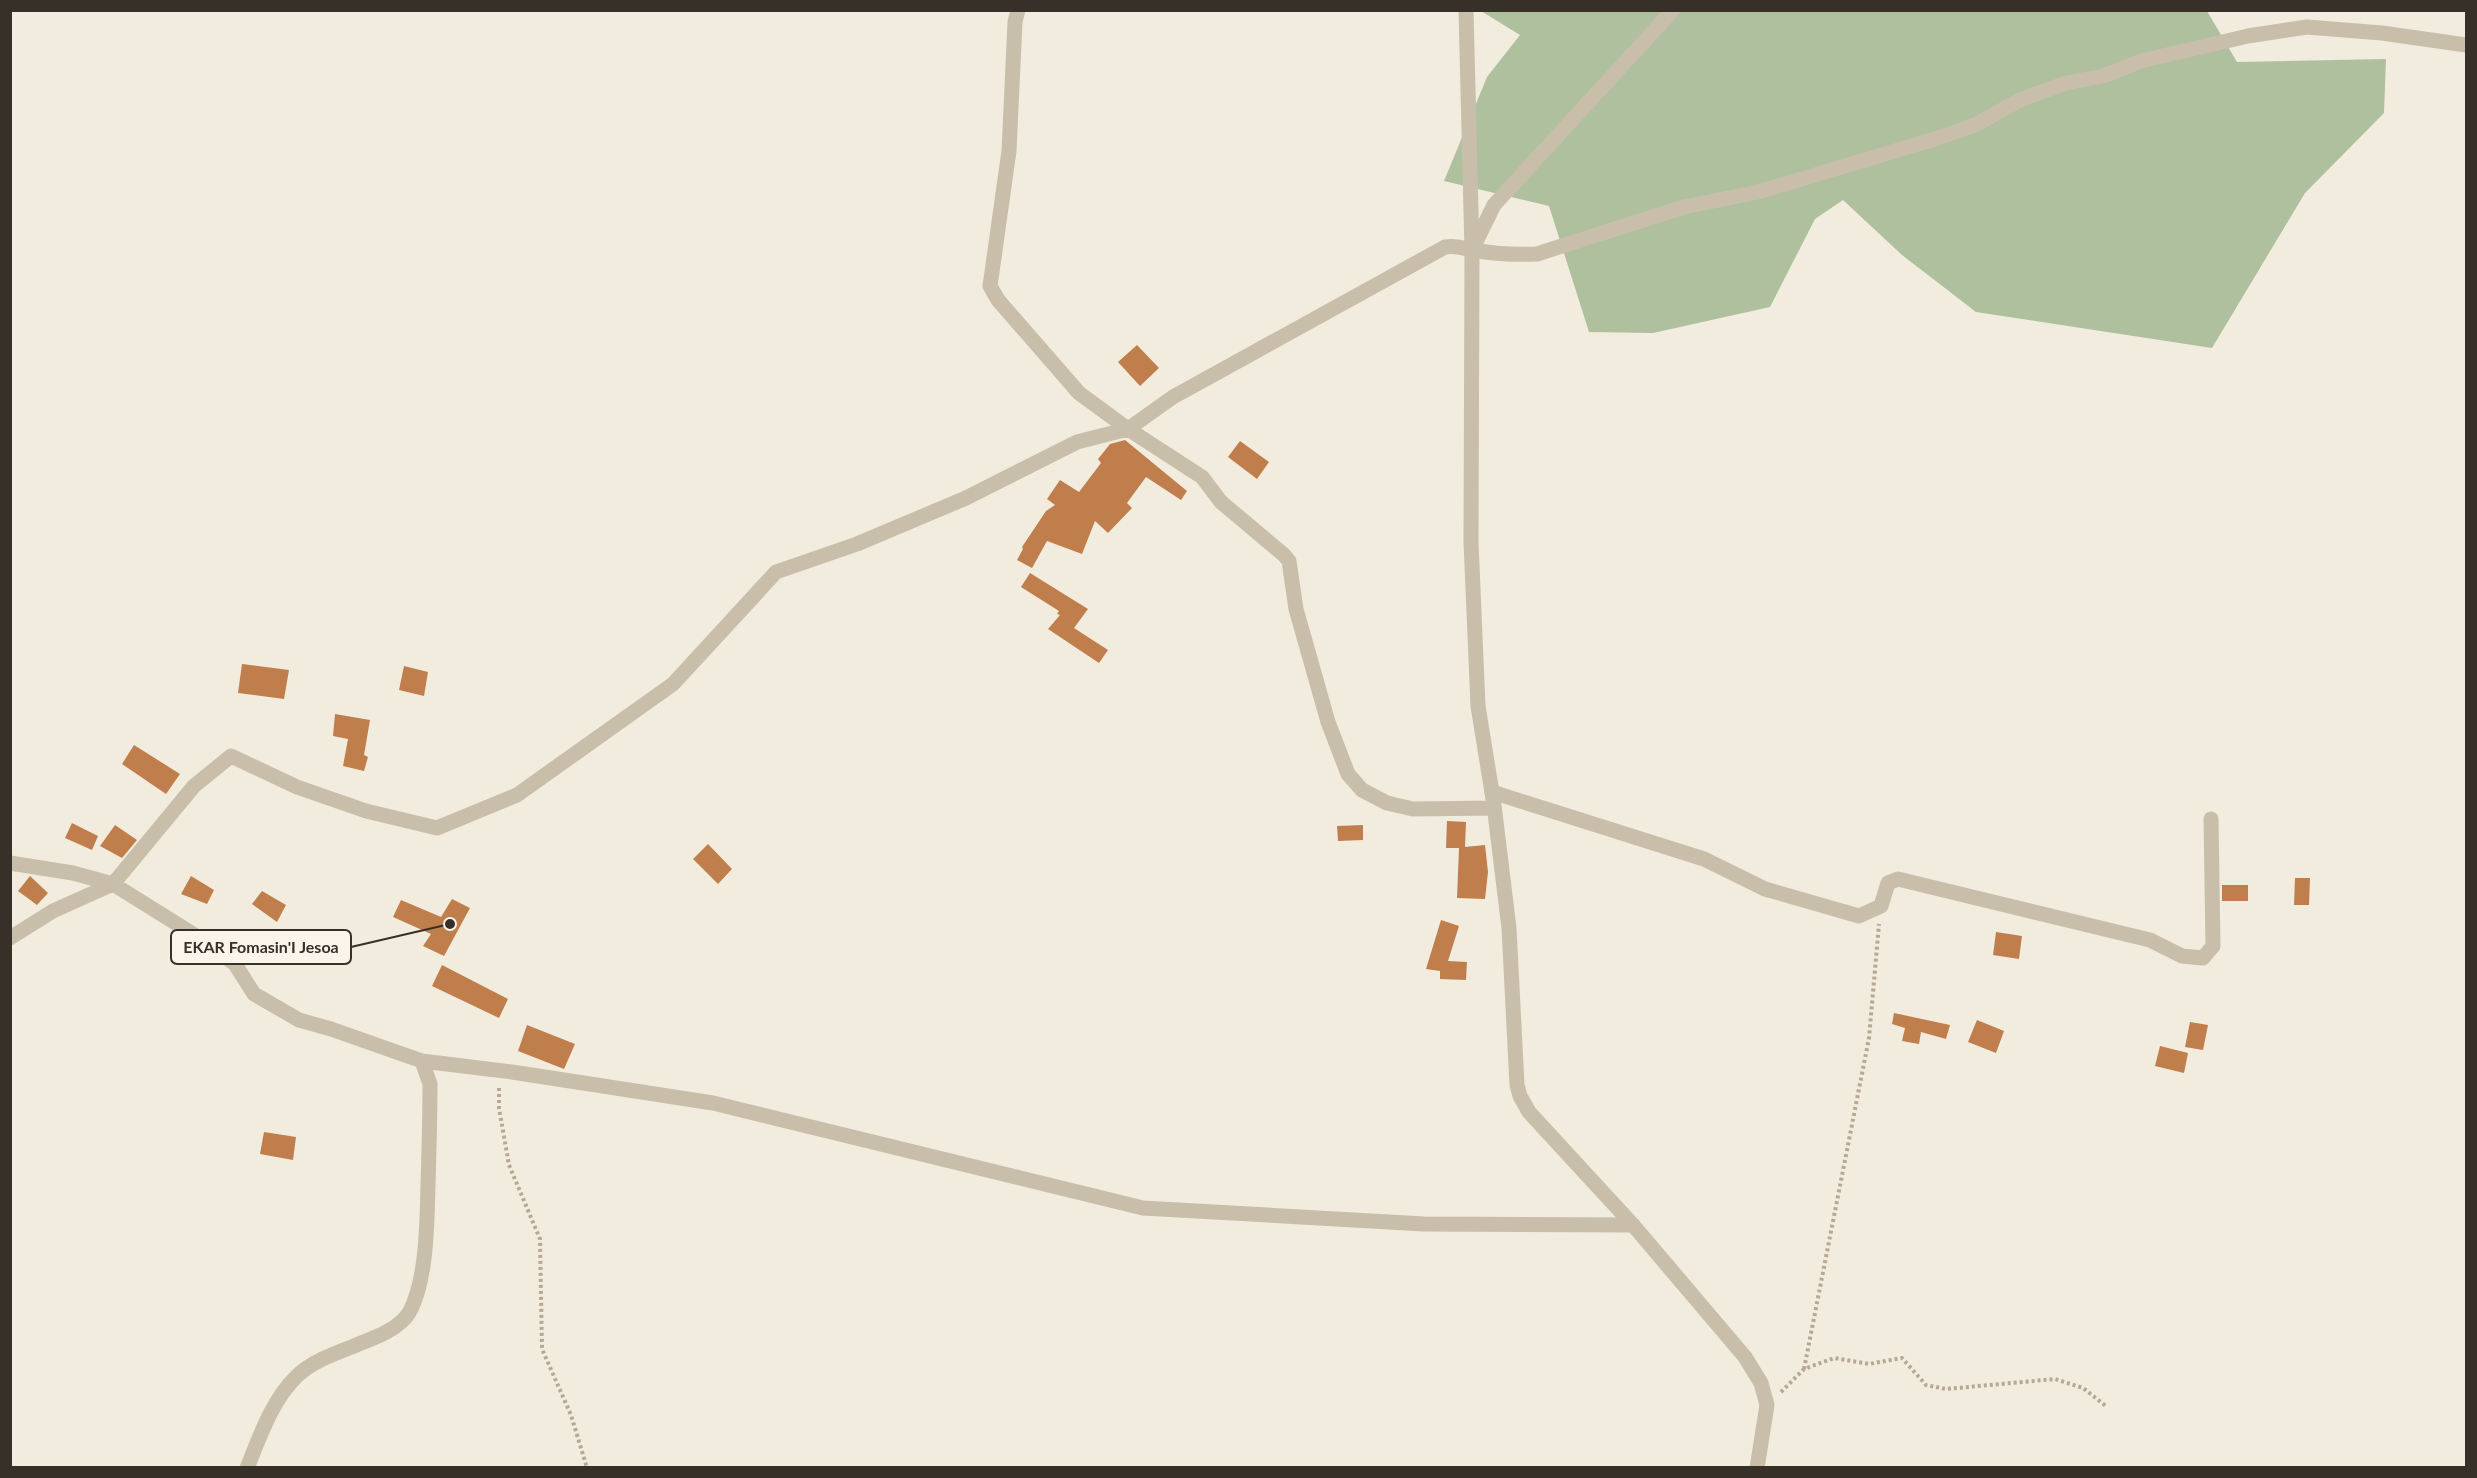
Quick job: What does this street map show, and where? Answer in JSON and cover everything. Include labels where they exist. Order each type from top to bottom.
[{"type":"street","points":[[1018,10],[1015,22],[1009,151],[990,286],[998,300],[1079,393],[1128,429],[1202,477],[1221,502],[1289,561],[1296,609],[1328,722],[1348,774],[1362,790],[1387,804],[1413,809],[1494,808]]},
{"type":"street","points":[[1466,10],[1472,250],[1471,542],[1478,706],[1492,792],[1509,928],[1517,1085],[1529,1112],[1633,1225],[1745,1357],[1761,1383],[1767,1405],[1757,1467]]},
{"type":"street","points":[[1472,250],[1494,205],[1673,10]]},
{"type":"street","points":[[10,938],[53,911],[113,884],[194,786],[231,756],[297,787],[366,811],[437,828],[517,795],[674,684],[777,572],[857,544],[966,498],[1077,442],[1128,429],[1173,397],[1445,247],[1457,245],[1472,250],[1516,255],[1536,254],[1684,207],[1758,192],[1935,139],[1975,125],[2020,100],[2066,83],[2103,76],[2141,61],[2248,36],[2307,27],[2382,33],[2466,45]]},
{"type":"street","points":[[1492,792],[1704,859],[1765,889],[1859,916],[1881,906],[1888,883],[1898,879],[2150,940],[2182,956],[2203,958],[2213,946],[2211,819]]},
{"type":"street","points":[[10,863],[73,873],[113,884],[209,944],[235,964],[254,994],[299,1020],[422,1061],[713,1103],[1143,1208],[1424,1224],[1633,1225]]},
{"type":"street","points":[[246,1467],[270,1414],[297,1376],[324,1356],[394,1329],[410,1312],[420,1280],[426,1234],[430,1084],[422,1061]]},
{"type":"path","points":[[1804,1369],[1869,1038],[1881,906]]},
{"type":"path","points":[[499,1071],[499,1108],[509,1165],[540,1239],[542,1349],[571,1414],[587,1467]]},
{"type":"path","points":[[1767,1405],[1804,1369],[1834,1358],[1869,1364],[1902,1358],[1926,1385],[1946,1389],[2055,1379],[2084,1388],[2106,1406]]},
{"type":"green space","points":[[1481,11],[2207,11],[2237,62],[2386,59],[2384,113],[2305,193],[2212,348],[1976,312],[1902,255],[1843,200],[1815,219],[1770,307],[1653,333],[1589,332],[1549,206],[1444,181],[1487,77],[1520,35]]},
{"type":"building","points":[[1137,345],[1159,368],[1140,386],[1118,362]]},
{"type":"building","points":[[1125,440],[1187,491],[1181,500],[1146,477],[1127,503],[1132,508],[1108,533],[1095,521],[1082,554],[1047,541],[1032,568],[1017,560],[1022,547],[1046,511],[1055,505],[1047,499],[1060,480],[1079,492],[1101,463],[1098,459],[1110,444]]},
{"type":"building","points":[[1240,441],[1269,462],[1257,479],[1228,457]]},
{"type":"building","points":[[1030,573],[1088,609],[1074,628],[1108,650],[1099,663],[1048,629],[1060,615],[1057,614],[1059,611],[1021,587]]},
{"type":"building","points":[[242,664],[289,670],[284,699],[238,693]]},
{"type":"building","points":[[404,666],[428,672],[424,696],[399,690]]},
{"type":"building","points":[[335,714],[370,720],[364,755],[368,757],[364,771],[343,766],[348,739],[333,736]]},
{"type":"building","points":[[134,745],[180,774],[166,794],[122,764]]},
{"type":"building","points":[[1447,821],[1466,822],[1465,847],[1485,845],[1488,872],[1485,899],[1457,898],[1459,848],[1446,848]]},
{"type":"building","points":[[72,823],[98,836],[92,850],[65,838]]},
{"type":"building","points":[[115,825],[137,840],[122,858],[100,846]]},
{"type":"building","points":[[1363,825],[1363,840],[1338,841],[1337,826]]},
{"type":"building","points":[[708,844],[732,869],[718,884],[693,859]]},
{"type":"building","points":[[30,876],[48,893],[37,905],[18,891]]},
{"type":"building","points":[[191,876],[214,890],[207,904],[181,894]]},
{"type":"building","points":[[2295,878],[2310,878],[2309,905],[2294,905]]},
{"type":"building","points":[[2222,885],[2248,885],[2248,901],[2222,901]]},
{"type":"building","points":[[262,891],[286,905],[277,922],[252,904]]},
{"type":"building","points":[[452,899],[470,908],[444,956],[423,946],[431,934],[393,917],[401,900],[441,917]]},
{"type":"building","points":[[1441,920],[1459,926],[1448,961],[1467,962],[1466,980],[1440,979],[1440,971],[1426,969]]},
{"type":"building","points":[[1996,932],[2022,936],[2019,959],[1993,955]]},
{"type":"building","points":[[442,965],[508,999],[499,1018],[432,986]]},
{"type":"building","points":[[1894,1013],[1950,1025],[1946,1039],[1921,1032],[1919,1044],[1902,1041],[1905,1028],[1892,1024]]},
{"type":"building","points":[[1977,1020],[2004,1031],[1996,1053],[1968,1042]]},
{"type":"building","points":[[2190,1022],[2208,1025],[2203,1050],[2185,1047]]},
{"type":"building","points":[[527,1025],[575,1044],[564,1069],[518,1051]]},
{"type":"building","points":[[2160,1046],[2188,1053],[2184,1073],[2155,1066]]},
{"type":"building","points":[[264,1132],[296,1137],[293,1160],[260,1154]]},
{"type":"place","name":"EKAR Fomasin'I Jesoa","points":[[450,924]]}]
